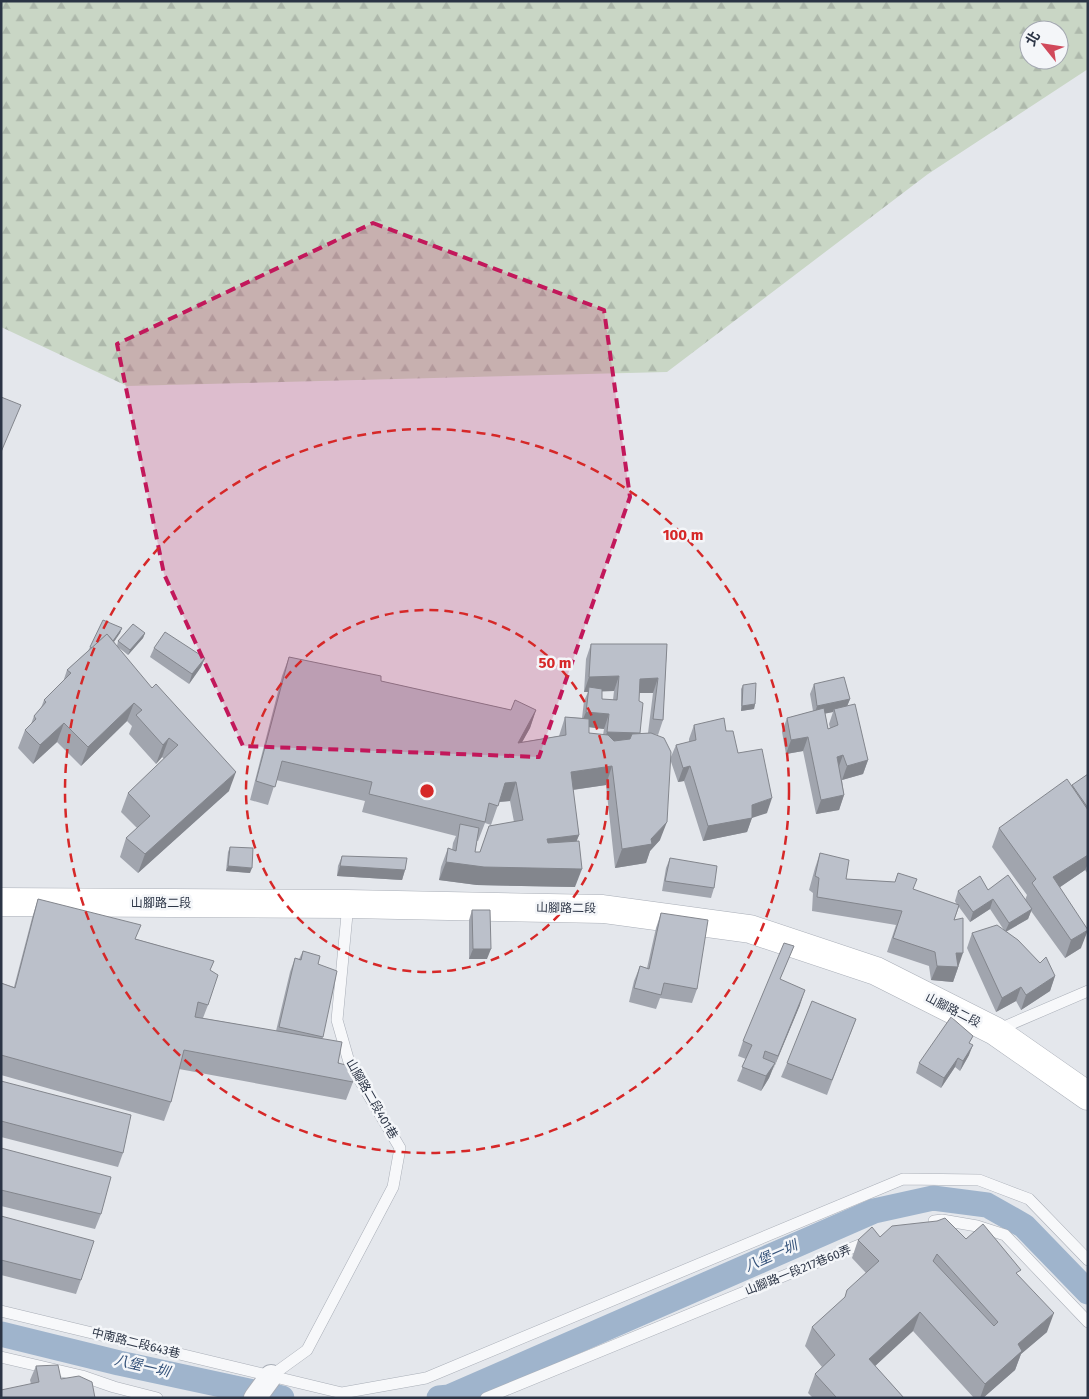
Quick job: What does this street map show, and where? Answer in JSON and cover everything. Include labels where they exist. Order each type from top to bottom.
[{"type":"main road","name":"山腳路二段","points":[[1,902],[603,908],[750,929],[876,971],[994,1031],[1088,1096]]},
{"type":"street","points":[[255,1398],[271,1376]]},
{"type":"lane","name":"山腳路二段401巷","points":[[271,1376],[307,1350],[393,1187],[400,1148],[349,1062],[337,1020],[348,904]]},
{"type":"lane","points":[[994,1031],[1088,991]]},
{"type":"lane","name":"中南路二段643巷","points":[[1,1311],[342,1393],[426,1378],[903,1179],[979,1180],[1029,1199],[1088,1260]]},
{"type":"lane","points":[[925,1222],[942,1220],[977,1226],[1006,1236],[1088,1322]]},
{"type":"lane","name":"山腳路一段217巷60弄","points":[[486,1398],[883,1235]]},
{"type":"lane","points":[[1,1357],[82,1376],[114,1387],[157,1398]]},
{"type":"highlighted area","points":[[373,223],[604,310],[630,497],[539,757],[243,746],[164,574],[117,344]]},
{"type":"green space","points":[[1,1],[1088,1],[1088,69],[928,174],[667,372],[127,386],[1,327]]},
{"type":"building","points":[[1,397],[21,405],[1,452]]},
{"type":"building","points":[[103,620],[122,628],[113,641],[107,634],[92,648],[90,647]]},
{"type":"building","points":[[133,624],[145,633],[130,650],[118,641]]},
{"type":"building","points":[[165,632],[205,658],[192,674],[154,648]]},
{"type":"building","points":[[107,634],[152,688],[156,684],[236,772],[145,854],[126,838],[150,816],[128,793],[178,745],[169,738],[163,745],[136,715],[142,710],[134,703],[88,747],[64,723],[40,745],[25,730],[36,719],[34,716],[46,702],[44,700],[71,673],[67,670]]},
{"type":"building","points":[[591,644],[667,644],[663,720],[653,719],[658,678],[640,679],[639,701],[643,703],[640,733],[607,732],[609,714],[586,712],[589,687],[602,689],[602,699],[617,700],[619,676],[589,677]]},
{"type":"building","points":[[289,657],[381,676],[381,681],[511,710],[515,700],[536,710],[518,743],[566,735],[565,717],[589,719],[589,733],[608,735],[614,741],[630,739],[632,734],[651,733],[664,738],[671,752],[667,822],[651,839],[652,844],[622,849],[612,766],[571,772],[579,835],[547,839],[548,843],[579,841],[582,869],[484,867],[446,862],[448,848],[456,851],[460,824],[479,828],[475,852],[480,852],[489,826],[523,820],[516,782],[505,783],[498,806],[489,803],[485,822],[369,794],[372,782],[282,761],[275,787],[256,781]]},
{"type":"building","points":[[844,677],[850,699],[817,706],[814,684]]},
{"type":"building","points":[[756,683],[755,704],[742,706],[743,685]]},
{"type":"building","points":[[855,704],[868,760],[847,766],[843,755],[837,757],[844,795],[821,800],[808,737],[791,740],[787,718],[824,708],[828,729],[838,725],[834,709]]},
{"type":"building","points":[[724,718],[726,731],[733,731],[738,753],[762,749],[772,798],[752,805],[752,818],[708,826],[690,766],[683,768],[676,745],[696,740],[694,725]]},
{"type":"building","points":[[1088,774],[1088,808],[1072,785]]},
{"type":"building","points":[[1067,779],[1088,810],[1088,855],[1053,877],[1088,930],[1071,940],[1032,883],[1036,879],[999,828]]},
{"type":"building","points":[[230,847],[253,848],[252,868],[228,866]]},
{"type":"building","points":[[820,853],[849,860],[846,879],[895,882],[898,873],[917,879],[913,889],[959,905],[954,920],[963,918],[963,953],[956,953],[958,967],[937,966],[935,952],[893,938],[902,911],[817,897],[819,878],[815,876]]},
{"type":"building","points":[[342,856],[407,858],[405,870],[340,866]]},
{"type":"building","points":[[670,858],[717,866],[714,888],[665,881]]},
{"type":"building","points":[[1008,875],[1032,909],[1009,923],[993,899],[973,912],[958,891],[980,876],[988,890]]},
{"type":"building","points":[[38,899],[141,925],[135,939],[214,961],[210,970],[218,975],[208,1005],[198,1002],[195,1017],[342,1042],[338,1063],[354,1067],[353,1082],[184,1050],[171,1102],[1,1055],[1,983],[15,988]]},
{"type":"building","points":[[472,910],[490,910],[491,949],[473,949]]},
{"type":"building","points":[[661,913],[708,920],[697,989],[664,983],[661,995],[634,988],[640,966],[649,969]]},
{"type":"building","points":[[997,925],[1018,940],[1040,963],[1046,957],[1055,976],[1026,995],[1021,987],[1002,998],[972,933]]},
{"type":"building","points":[[784,943],[794,946],[780,979],[805,990],[778,1056],[765,1051],[763,1058],[775,1063],[766,1076],[742,1067],[752,1045],[743,1041]]},
{"type":"building","points":[[303,951],[320,956],[318,964],[337,971],[323,1037],[279,1027],[295,958],[301,960]]},
{"type":"building","points":[[812,1001],[856,1019],[832,1080],[787,1063]]},
{"type":"building","points":[[951,1017],[973,1036],[969,1043],[973,1045],[963,1061],[958,1058],[944,1078],[919,1063]]},
{"type":"building","points":[[1,1081],[131,1115],[123,1153],[1,1121]]},
{"type":"building","points":[[1,1148],[111,1177],[101,1214],[1,1190]]},
{"type":"building","points":[[1,1216],[94,1241],[81,1280],[1,1260]]},
{"type":"building","points":[[945,1218],[966,1239],[983,1224],[1021,1270],[1016,1273],[1054,1313],[1018,1344],[1022,1351],[985,1384],[920,1312],[869,1359],[904,1398],[836,1398],[815,1374],[835,1355],[812,1327],[845,1297],[847,1290],[879,1261],[858,1240],[872,1227],[880,1237],[892,1226],[937,1221]],"holes":[[[937,1254],[998,1322],[994,1326],[933,1261]]]},
{"type":"building","points":[[58,1365],[61,1379],[79,1376],[92,1382],[95,1398],[1,1398],[1,1390],[39,1382],[36,1366]]},
{"type":"waterway","name":"八堡一圳","points":[[439,1398],[449,1397],[874,1211],[933,1198],[987,1205],[1024,1226],[1088,1292]]},
{"type":"waterway","name":"八堡一圳","points":[[1,1334],[119,1363],[282,1398]]}]
